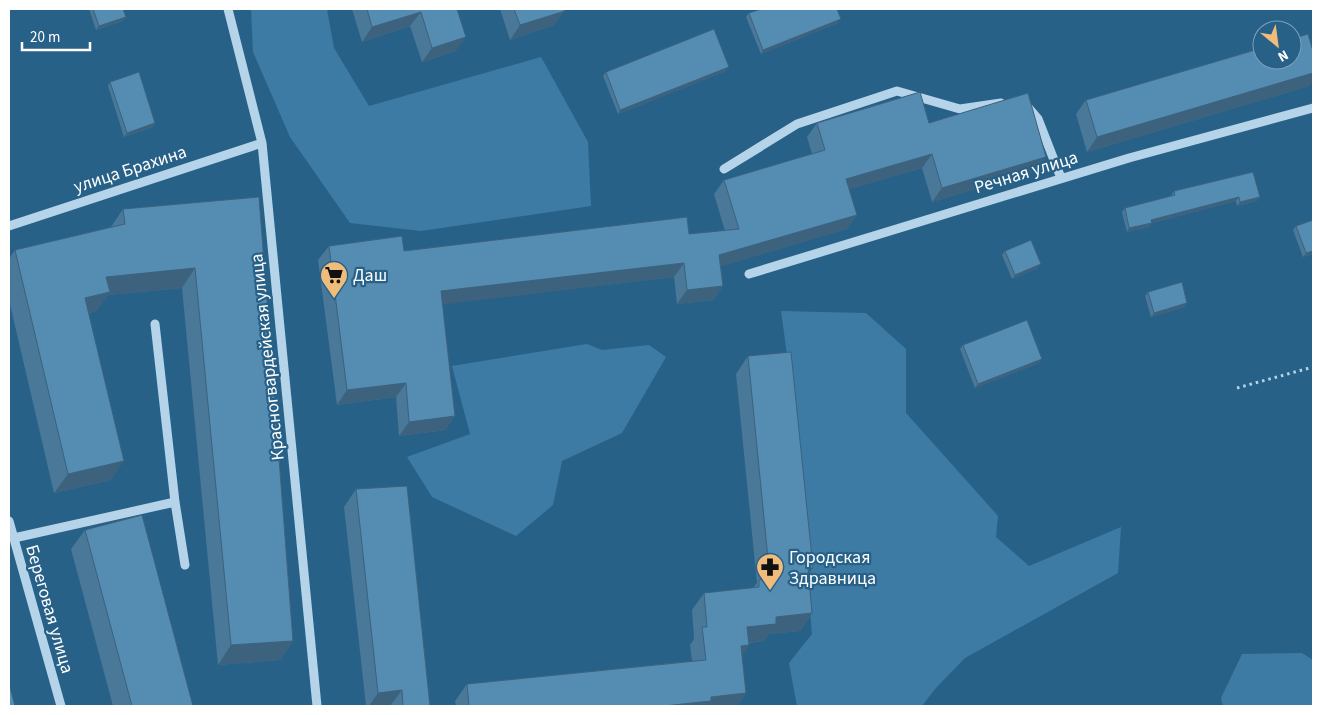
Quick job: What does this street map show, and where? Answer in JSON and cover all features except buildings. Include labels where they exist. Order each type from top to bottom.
[{"type":"street","name":"Красногвардейская улица","points":[[228,9],[262,143],[316,706]]},
{"type":"street","points":[[724,169],[797,124],[897,91],[960,109],[1022,100],[1038,119],[1062,178]]},
{"type":"street","name":"Речная улица","points":[[749,274],[1129,158],[1313,108]]},
{"type":"street","name":"улица Брахина","points":[[9,226],[262,143]]},
{"type":"street","points":[[155,324],[175,502],[185,565]]},
{"type":"street","points":[[14,538],[175,502]]},
{"type":"street","name":"Береговая улица","points":[[9,521],[61,706]]},
{"type":"path","points":[[1237,388],[1313,368]]},
{"type":"shaded area","points":[[251,9],[327,9],[334,48],[369,106],[541,57],[588,142],[591,206],[421,231],[350,223],[290,137],[253,52]]},
{"type":"shaded area","points":[[781,311],[866,313],[906,349],[906,413],[998,516],[996,537],[1029,566],[1121,527],[1118,573],[965,658],[935,689],[922,706],[797,706],[789,663],[812,634],[787,355]]},
{"type":"shaded area","points":[[587,344],[602,350],[649,345],[666,357],[622,433],[562,461],[553,505],[516,536],[432,497],[407,457],[470,434],[452,366]]},
{"type":"shaded area","points":[[1302,653],[1313,660],[1313,706],[1223,706],[1221,698],[1242,654]]},
{"type":"place","name":"Даш","points":[[334,299]]},
{"type":"place","name":"Городская Здравница","points":[[770,591]]}]
